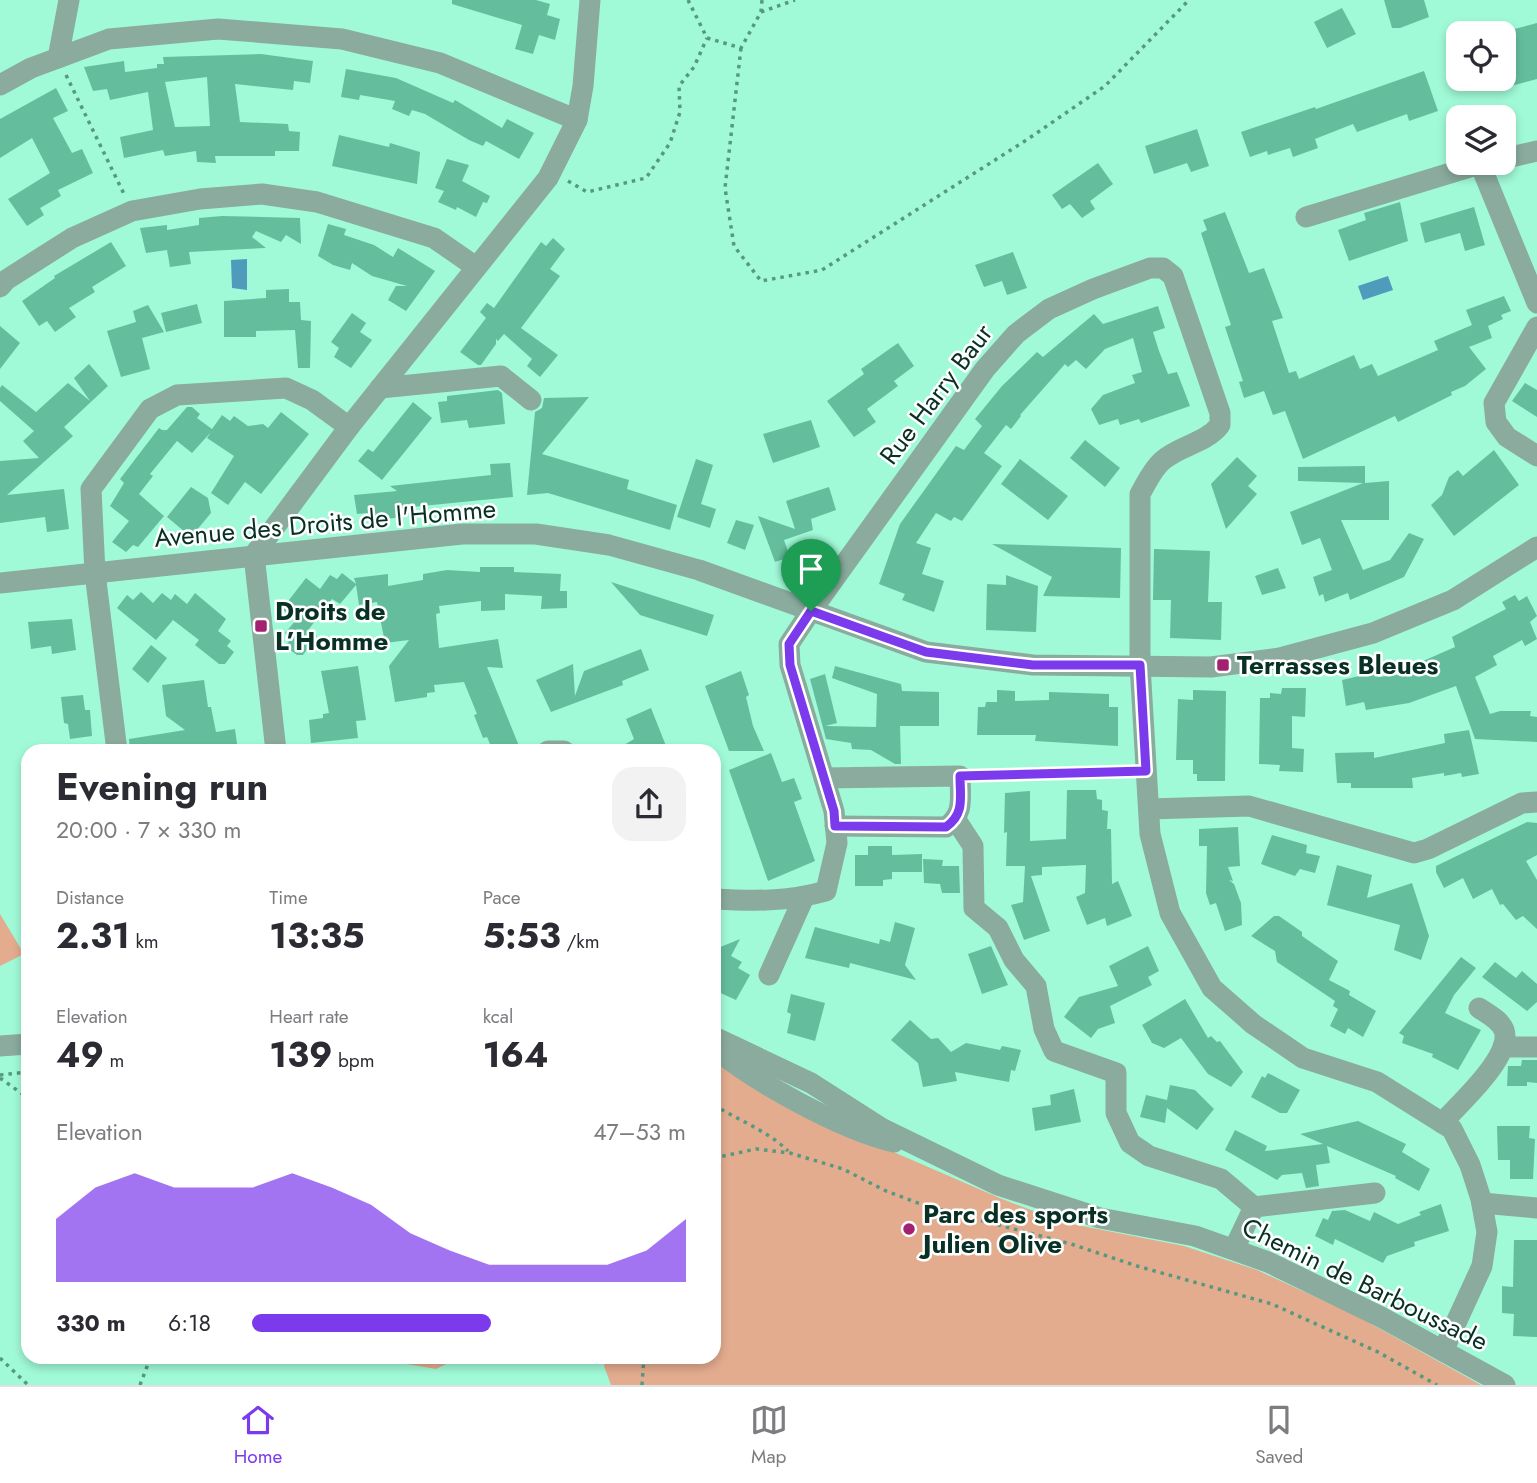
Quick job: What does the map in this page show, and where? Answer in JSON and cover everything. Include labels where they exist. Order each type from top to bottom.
[{"type":"street","points":[[58,58],[69,0]]},
{"type":"street","points":[[275,744],[254,555],[349,427],[551,171],[577,120],[583,86],[590,0]]},
{"type":"street","points":[[0,85],[31,68],[109,39],[218,29],[342,39],[440,63],[577,120]]},
{"type":"street","points":[[1516,156],[1537,150]]},
{"type":"street","points":[[1306,217],[1480,164],[1537,303]]},
{"type":"street","points":[[0,287],[6,280],[72,238],[132,211],[200,199],[262,194],[317,202],[435,238],[476,267]]},
{"type":"street","name":"Rue Harry Baur","points":[[811,611],[977,380],[1016,334],[1049,309],[1093,289],[1150,268],[1163,268],[1173,276],[1220,413],[1220,425],[1213,434],[1164,459],[1152,471],[1140,494],[1140,665]]},
{"type":"street","points":[[1537,327],[1494,403],[1496,422],[1507,437],[1537,456]]},
{"type":"street","points":[[380,388],[501,376],[531,400]]},
{"type":"street","points":[[116,744],[96,573],[91,489],[150,409],[177,395],[286,388],[312,400],[349,427]]},
{"type":"street","name":"Avenue des Droits de l'Homme","points":[[0,583],[462,534],[536,534],[609,545],[686,566],[926,652],[1033,665],[1211,667],[1280,658],[1373,633],[1453,600],[1537,547]]},
{"type":"street","points":[[721,899],[766,901],[804,897],[825,891],[837,843],[834,811],[790,665],[789,644],[811,611]]},
{"type":"street","points":[[1140,665],[1150,834],[1170,913],[1212,988],[1253,1024],[1303,1058],[1377,1082],[1452,1129],[1470,1165],[1482,1203],[1487,1232],[1482,1266],[1443,1351]]},
{"type":"street","points":[[824,778],[960,776],[960,805],[956,820],[946,827],[835,826]]},
{"type":"street","points":[[1149,810],[1250,806],[1414,853],[1428,849],[1522,803],[1537,802]]},
{"type":"street","points":[[956,820],[972,846],[974,908],[998,928],[1014,960],[1036,986],[1044,1029],[1054,1051],[1116,1073],[1116,1113],[1130,1143],[1149,1156],[1222,1179],[1254,1207],[1375,1193]]},
{"type":"street","points":[[769,975],[804,897]]},
{"type":"street","points":[[1442,1123],[1501,1056],[1505,1039],[1503,1028],[1494,1017],[1479,1008]]},
{"type":"street","name":"Chemin de Barboussade","points":[[721,1040],[811,1083],[833,1109],[867,1136],[920,1148],[1031,1197],[1100,1218],[1195,1236],[1268,1262],[1505,1385]]},
{"type":"street","points":[[0,1046],[21,1044]]},
{"type":"street","points":[[1503,1047],[1537,1048]]},
{"type":"street","name":"Chemin de Barboussade","points":[[721,1052],[833,1109]]},
{"type":"street","points":[[1482,1203],[1537,1208]]},
{"type":"street","points":[[1234,1250],[1254,1207]]},
{"type":"path","points":[[688,0],[707,38],[741,48]]},
{"type":"path","points":[[761,0],[761,12],[741,48],[725,188],[734,246],[761,281],[822,270],[1028,139],[1105,86],[1189,0]]},
{"type":"path","points":[[761,12],[795,0]]},
{"type":"path","points":[[551,171],[587,192],[646,178],[670,143],[680,112],[679,86],[694,67],[707,38]]},
{"type":"path","points":[[58,58],[132,211]]},
{"type":"path","points":[[960,776],[1146,771]]},
{"type":"path","points":[[0,1077],[21,1073]]},
{"type":"path","points":[[0,1077],[21,1093]]},
{"type":"path","points":[[721,1109],[777,1140],[790,1153]]},
{"type":"path","points":[[721,1156],[756,1149],[790,1153],[843,1169],[923,1206],[1071,1244],[1137,1266],[1272,1304],[1378,1352],[1437,1385]]},
{"type":"path","points":[[0,1358],[28,1385]]},
{"type":"path","points":[[140,1385],[148,1364]]},
{"type":"path","points":[[642,1385],[643,1364]]},
{"type":"shaded area","points":[[0,914],[21,949],[21,956],[0,966]]},
{"type":"shaded area","name":"Parc des sports Julien Olive","points":[[721,1063],[836,1127],[1002,1199],[1062,1222],[1184,1246],[1257,1270],[1357,1316],[1481,1385],[611,1385],[604,1366],[721,1364]]},
{"type":"shaded area","points":[[407,1364],[446,1364],[436,1369]]},
{"type":"water","points":[[247,259],[247,290],[232,288],[231,260]]},
{"type":"water","points":[[1388,276],[1393,290],[1363,300],[1358,286]]},
{"type":"building","points":[[452,0],[536,0],[550,4],[547,15],[560,19],[555,40],[539,35],[533,54],[515,49],[522,25],[452,4]]},
{"type":"building","points":[[1384,0],[1424,0],[1429,17],[1400,28],[1392,28]]},
{"type":"building","points":[[1342,8],[1356,34],[1327,48],[1314,22]]},
{"type":"building","points":[[1537,23],[1537,79],[1516,85],[1516,29]]},
{"type":"building","points":[[261,54],[313,61],[310,83],[294,81],[293,90],[235,84],[240,122],[288,124],[289,131],[300,132],[299,151],[275,151],[275,156],[215,156],[216,163],[197,162],[196,151],[165,156],[163,150],[124,158],[120,137],[153,130],[148,92],[110,100],[107,89],[93,91],[84,67],[124,61],[125,72],[157,68],[157,64],[164,64],[163,57]],"holes":[[[207,77],[210,126],[175,127],[165,82]]]},
{"type":"building","points":[[346,69],[396,78],[453,103],[455,100],[502,128],[507,119],[534,133],[519,159],[486,141],[483,146],[469,140],[425,114],[412,110],[409,116],[392,109],[395,101],[360,95],[359,100],[341,97]]},
{"type":"building","points":[[1424,71],[1438,111],[1409,121],[1407,114],[1357,132],[1353,124],[1315,139],[1318,148],[1293,157],[1290,148],[1268,155],[1267,151],[1250,157],[1241,132]]},
{"type":"building","points":[[56,88],[68,111],[53,118],[72,153],[82,149],[93,173],[58,190],[61,196],[40,208],[44,215],[27,226],[8,199],[50,173],[32,138],[0,158],[0,119]]},
{"type":"building","points":[[1197,129],[1209,166],[1191,172],[1187,163],[1154,174],[1145,146]]},
{"type":"building","points":[[339,135],[389,147],[390,143],[420,152],[417,184],[332,166]]},
{"type":"building","points":[[447,159],[469,165],[462,181],[490,196],[487,203],[483,202],[476,217],[457,207],[456,210],[438,202],[444,191],[435,188]]},
{"type":"building","points":[[1098,163],[1113,184],[1090,201],[1095,209],[1082,218],[1070,204],[1062,209],[1052,195]]},
{"type":"building","points":[[1400,202],[1408,241],[1349,261],[1338,230],[1366,220],[1364,213]]},
{"type":"building","points":[[1474,207],[1485,245],[1465,251],[1460,233],[1425,243],[1420,223]]},
{"type":"building","points":[[1225,212],[1249,273],[1264,268],[1283,318],[1272,321],[1289,373],[1296,371],[1299,379],[1354,355],[1360,369],[1372,364],[1378,376],[1438,350],[1434,341],[1472,325],[1466,310],[1504,296],[1511,311],[1501,315],[1503,319],[1488,326],[1492,338],[1469,347],[1486,369],[1465,386],[1451,392],[1452,395],[1398,422],[1395,416],[1303,459],[1285,411],[1273,415],[1264,391],[1244,398],[1239,382],[1243,381],[1225,327],[1231,325],[1201,233],[1207,230],[1203,220]]},
{"type":"building","points":[[199,218],[300,218],[301,244],[286,235],[281,242],[256,231],[252,237],[266,248],[189,252],[191,264],[170,267],[167,250],[146,253],[140,228],[167,225],[167,230],[199,225]]},
{"type":"building","points":[[328,224],[346,229],[344,235],[374,245],[393,257],[398,248],[435,271],[406,311],[388,300],[396,286],[407,286],[372,276],[352,263],[350,270],[333,265],[318,256]]},
{"type":"building","points":[[553,238],[565,249],[550,269],[560,276],[521,328],[558,355],[540,377],[527,366],[532,359],[504,334],[498,341],[496,339],[496,344],[481,365],[478,365],[460,352],[486,318],[480,312],[487,303],[494,308],[541,242],[546,246]]},
{"type":"building","points":[[111,242],[126,266],[92,287],[95,292],[69,308],[76,317],[55,332],[47,321],[39,326],[22,301],[55,278],[54,276]]},
{"type":"building","points":[[1013,252],[1027,288],[1007,295],[1002,281],[984,287],[975,265]]},
{"type":"building","points":[[289,289],[289,302],[300,302],[301,320],[311,321],[310,368],[298,368],[295,330],[256,331],[256,337],[224,337],[224,301],[266,298],[266,290]]},
{"type":"building","points":[[197,304],[202,323],[166,332],[161,313]]},
{"type":"building","points":[[148,305],[164,332],[142,338],[150,369],[121,377],[107,331],[136,322],[133,311]]},
{"type":"building","points":[[1158,306],[1165,328],[1153,332],[1159,351],[1168,374],[1177,372],[1190,406],[1141,423],[1139,419],[1120,425],[1118,419],[1099,425],[1091,409],[1103,395],[1135,383],[1132,375],[1142,372],[1133,338],[1105,349],[1086,369],[1076,360],[1068,367],[1065,364],[1011,429],[1006,425],[984,453],[1002,466],[962,521],[954,517],[951,521],[936,513],[916,543],[931,548],[922,574],[944,581],[934,612],[902,600],[905,594],[879,584],[900,524],[956,446],[964,450],[982,426],[975,419],[1002,386],[1037,352],[1043,357],[1094,314],[1103,324]]},
{"type":"building","points":[[352,313],[366,323],[360,332],[372,340],[351,368],[334,357],[339,348],[331,342]]},
{"type":"building","points":[[0,326],[20,343],[0,369]]},
{"type":"building","points":[[898,343],[914,366],[894,381],[898,386],[867,409],[876,422],[854,437],[827,401],[864,374],[861,369]]},
{"type":"building","points":[[89,364],[108,386],[64,427],[73,436],[7,495],[64,489],[69,529],[47,532],[45,517],[0,523],[0,461],[39,458],[23,441],[34,431],[0,401],[0,388],[2,385],[36,412],[68,383],[90,401],[74,378]]},
{"type":"building","points":[[1525,383],[1537,390],[1537,417],[1512,401]]},
{"type":"building","points":[[498,390],[502,393],[505,424],[469,428],[467,420],[441,423],[438,402],[447,401],[447,396]]},
{"type":"building","points":[[589,397],[542,454],[629,480],[627,489],[677,505],[670,530],[548,493],[527,495],[535,412],[542,408],[544,398]]},
{"type":"building","points":[[413,402],[432,418],[382,480],[358,461],[368,449],[373,452]]},
{"type":"building","points":[[187,407],[192,407],[200,414],[197,418],[212,429],[222,415],[230,421],[234,416],[248,426],[263,424],[268,428],[281,412],[309,434],[261,494],[245,482],[228,505],[211,493],[234,456],[207,438],[211,432],[192,453],[177,441],[150,474],[153,476],[139,494],[164,516],[138,547],[133,545],[126,552],[112,542],[129,521],[110,506],[124,483],[120,479],[159,428],[167,430]]},
{"type":"building","points":[[811,420],[820,447],[773,463],[763,434]]},
{"type":"building","points":[[1085,440],[1120,468],[1105,487],[1070,458]]},
{"type":"building","points":[[1494,450],[1519,485],[1454,536],[1431,505],[1442,495],[1449,477],[1458,470],[1463,476]]},
{"type":"building","points":[[1237,457],[1257,476],[1248,486],[1257,494],[1226,529],[1211,484]]},
{"type":"building","points":[[696,459],[713,465],[701,504],[716,509],[710,528],[677,517]]},
{"type":"building","points":[[1020,459],[1068,496],[1048,520],[1001,484]]},
{"type":"building","points":[[510,463],[513,497],[412,507],[403,510],[403,517],[368,521],[368,513],[357,514],[354,495],[397,491],[390,486],[491,475],[490,464]]},
{"type":"building","points":[[1365,466],[1365,483],[1389,481],[1389,520],[1341,520],[1363,570],[1390,560],[1409,533],[1424,539],[1404,577],[1350,600],[1348,593],[1325,602],[1323,594],[1319,596],[1313,577],[1332,570],[1320,538],[1302,545],[1290,512],[1363,483],[1298,481],[1298,467]]},
{"type":"building","points":[[191,487],[208,498],[211,513],[191,537],[167,517]]},
{"type":"building","points":[[829,487],[836,510],[811,519],[813,530],[784,540],[790,557],[775,562],[758,516],[795,529],[786,501]]},
{"type":"building","points":[[736,520],[754,525],[745,550],[727,543]]},
{"type":"building","points":[[992,544],[1121,548],[1120,598],[1043,596],[1052,577]]},
{"type":"building","points":[[1154,549],[1210,551],[1208,602],[1222,602],[1221,640],[1170,638],[1171,600],[1153,600]]},
{"type":"building","points":[[480,567],[514,567],[514,572],[561,574],[560,591],[567,591],[567,608],[541,609],[542,596],[505,594],[505,610],[481,611],[481,601],[439,606],[440,613],[436,614],[439,648],[498,639],[503,668],[487,667],[518,744],[490,744],[487,737],[483,738],[464,682],[434,685],[435,692],[427,693],[427,697],[395,702],[389,666],[409,640],[385,643],[377,602],[359,605],[356,585],[340,604],[332,599],[309,629],[317,636],[303,655],[297,655],[285,646],[291,639],[285,633],[296,620],[282,609],[306,578],[320,589],[330,575],[337,579],[342,573],[356,584],[354,578],[388,574],[388,586],[423,580],[423,574],[447,570],[480,572]]},
{"type":"building","points":[[1278,568],[1286,588],[1262,595],[1255,576]]},
{"type":"building","points":[[1006,575],[1038,586],[1036,632],[986,630],[987,584],[1006,585]]},
{"type":"building","points":[[611,582],[714,615],[707,636],[640,615]]},
{"type":"building","points":[[141,592],[153,603],[162,593],[171,600],[175,594],[187,604],[195,593],[226,619],[218,631],[231,641],[227,646],[234,652],[225,664],[219,664],[195,645],[199,640],[173,620],[156,640],[117,608],[127,595],[133,600]]},
{"type":"building","points":[[1515,595],[1519,601],[1527,596],[1537,616],[1530,622],[1537,639],[1525,646],[1522,640],[1493,656],[1497,665],[1475,677],[1490,714],[1500,711],[1531,711],[1530,716],[1537,717],[1537,742],[1475,739],[1456,686],[1409,703],[1366,710],[1364,702],[1346,706],[1342,680],[1376,672],[1378,677],[1415,673],[1414,665],[1455,647],[1452,637],[1506,609],[1502,602]]},
{"type":"building","points":[[72,619],[76,650],[52,654],[51,646],[31,649],[28,622]]},
{"type":"building","points":[[151,645],[167,658],[148,683],[132,669]]},
{"type":"building","points":[[641,649],[649,670],[622,681],[623,685],[551,712],[536,680],[573,664],[575,696],[584,671]]},
{"type":"building","points":[[358,666],[366,720],[356,721],[358,738],[311,743],[309,720],[323,718],[323,714],[329,713],[321,671]]},
{"type":"building","points":[[835,666],[901,684],[902,691],[939,692],[939,726],[900,726],[901,764],[895,764],[871,750],[852,749],[851,743],[826,739],[810,679],[825,674],[837,723],[825,726],[876,727],[877,694],[832,678]]},
{"type":"building","points":[[741,671],[749,695],[746,697],[753,726],[764,751],[729,751],[705,686]]},
{"type":"building","points":[[204,680],[208,707],[211,707],[216,732],[235,729],[237,744],[129,744],[129,739],[185,730],[166,716],[162,685]]},
{"type":"building","points":[[1282,688],[1306,688],[1305,717],[1292,716],[1292,748],[1304,749],[1303,772],[1279,771],[1280,765],[1259,764],[1260,698],[1270,698],[1270,693],[1281,694]]},
{"type":"building","points":[[997,690],[1015,691],[1015,701],[1049,700],[1049,692],[1109,694],[1109,707],[1118,707],[1118,746],[1035,741],[1036,735],[977,735],[978,707],[985,707],[986,702],[997,702]]},
{"type":"building","points":[[1193,690],[1226,691],[1225,781],[1197,781],[1197,774],[1193,774],[1193,760],[1176,760],[1178,699],[1193,700]]},
{"type":"building","points":[[83,695],[85,710],[90,710],[92,736],[70,739],[68,724],[64,723],[61,697]]},
{"type":"building","points":[[651,708],[665,744],[626,744],[634,739],[626,719]]},
{"type":"building","points":[[1469,730],[1479,774],[1462,777],[1461,773],[1444,776],[1444,773],[1412,778],[1413,788],[1351,788],[1351,783],[1337,783],[1335,753],[1374,752],[1374,758],[1445,743],[1444,734]]},
{"type":"building","points":[[771,753],[782,782],[794,778],[802,799],[794,802],[815,861],[768,881],[729,770]]},
{"type":"building","points":[[1067,790],[1096,790],[1097,799],[1102,800],[1102,810],[1108,811],[1112,884],[1118,881],[1132,916],[1107,926],[1105,918],[1087,925],[1076,897],[1085,893],[1086,865],[1042,867],[1042,875],[1031,876],[1050,931],[1024,940],[1011,905],[1023,902],[1025,866],[1006,866],[1005,793],[1030,791],[1030,841],[1066,839]]},
{"type":"building","points":[[1527,822],[1537,823],[1537,855],[1526,861],[1537,880],[1537,929],[1523,916],[1516,920],[1503,904],[1500,905],[1492,889],[1473,899],[1463,878],[1444,888],[1436,872],[1436,866]]},
{"type":"building","points":[[1238,827],[1240,866],[1228,867],[1233,881],[1229,880],[1234,884],[1241,903],[1242,925],[1225,931],[1216,903],[1210,905],[1206,893],[1207,846],[1199,846],[1199,829]]},
{"type":"building","points":[[1272,835],[1307,845],[1306,853],[1320,856],[1315,873],[1300,869],[1295,876],[1261,864]]},
{"type":"building","points":[[868,846],[892,846],[892,855],[922,854],[922,872],[892,872],[892,879],[883,880],[883,886],[855,886],[855,855],[868,855]]},
{"type":"building","points":[[923,859],[943,860],[942,866],[959,866],[960,893],[942,893],[940,884],[924,883]]},
{"type":"building","points":[[1337,865],[1372,875],[1367,898],[1412,883],[1429,936],[1421,960],[1394,950],[1400,925],[1327,905]]},
{"type":"building","points":[[1274,916],[1279,916],[1302,932],[1302,936],[1338,961],[1329,980],[1350,991],[1349,995],[1376,1011],[1363,1037],[1348,1028],[1345,1034],[1330,1026],[1338,1009],[1333,1006],[1335,1001],[1277,962],[1275,951],[1251,936]]},
{"type":"building","points":[[895,922],[915,928],[905,965],[916,980],[850,963],[849,968],[805,958],[815,927],[879,944],[880,939],[890,942]]},
{"type":"building","points":[[740,939],[731,956],[742,962],[738,968],[750,975],[736,1000],[721,993],[721,947]]},
{"type":"building","points":[[991,946],[1008,985],[982,994],[968,954]]},
{"type":"building","points":[[1148,946],[1159,971],[1148,977],[1152,985],[1110,1006],[1115,1023],[1098,1029],[1091,1038],[1064,1017],[1079,997],[1118,986],[1109,966]]},
{"type":"building","points":[[1461,957],[1476,968],[1454,995],[1445,1013],[1481,1030],[1458,1070],[1432,1057],[1433,1054],[1402,1043],[1404,1036],[1399,1033]]},
{"type":"building","points":[[1495,962],[1516,978],[1522,971],[1537,984],[1537,1002],[1527,1011],[1482,977]]},
{"type":"building","points":[[791,994],[825,1003],[815,1041],[787,1033],[791,1014],[787,1012]]},
{"type":"building","points":[[1185,999],[1208,1038],[1211,1036],[1217,1042],[1220,1041],[1243,1072],[1231,1087],[1208,1074],[1181,1038],[1164,1048],[1152,1043],[1142,1025]]},
{"type":"building","points":[[910,1020],[931,1039],[938,1038],[951,1052],[966,1043],[1000,1050],[1002,1046],[1021,1050],[1015,1071],[1011,1070],[1009,1082],[955,1072],[957,1081],[923,1087],[918,1063],[891,1040]]},
{"type":"building","points":[[1522,1060],[1537,1060],[1537,1083],[1507,1086],[1508,1066],[1521,1066]]},
{"type":"building","points":[[1268,1073],[1300,1090],[1287,1113],[1280,1113],[1251,1097],[1262,1076],[1265,1078]]},
{"type":"building","points":[[1170,1085],[1195,1090],[1214,1109],[1197,1130],[1167,1108],[1165,1123],[1140,1117],[1146,1095],[1167,1100]]},
{"type":"building","points":[[1074,1089],[1081,1122],[1035,1131],[1032,1108],[1051,1105],[1050,1095]]},
{"type":"building","points":[[1358,1121],[1406,1144],[1402,1152],[1430,1169],[1419,1191],[1395,1178],[1396,1176],[1327,1146],[1330,1163],[1316,1165],[1319,1186],[1306,1188],[1302,1173],[1282,1175],[1277,1180],[1225,1150],[1235,1130],[1267,1146],[1265,1151],[1323,1144],[1300,1134]]},
{"type":"building","points":[[1497,1126],[1530,1126],[1529,1138],[1535,1139],[1533,1179],[1510,1179],[1510,1160],[1498,1160]]},
{"type":"building","points":[[1441,1204],[1449,1231],[1414,1242],[1415,1246],[1387,1256],[1383,1263],[1335,1239],[1333,1245],[1315,1236],[1323,1218],[1328,1220],[1332,1211],[1345,1210],[1370,1221],[1374,1212],[1398,1224]]},
{"type":"building","points":[[1514,1240],[1537,1240],[1537,1337],[1513,1336],[1514,1314],[1502,1313],[1502,1286],[1513,1287]]},
{"type":"place","name":"Droits de L’Homme","points":[[261,626]]},
{"type":"place","name":"Terrasses Bleues","points":[[1223,665]]},
{"type":"place","name":"Parc des sports Julien Olive","points":[[909,1229]]},
{"type":"route","points":[[811,611],[926,652],[1033,665],[1140,665],[1146,771],[960,776],[960,805],[956,820],[946,827],[835,826],[834,811],[790,665],[789,644],[811,611]]}]
